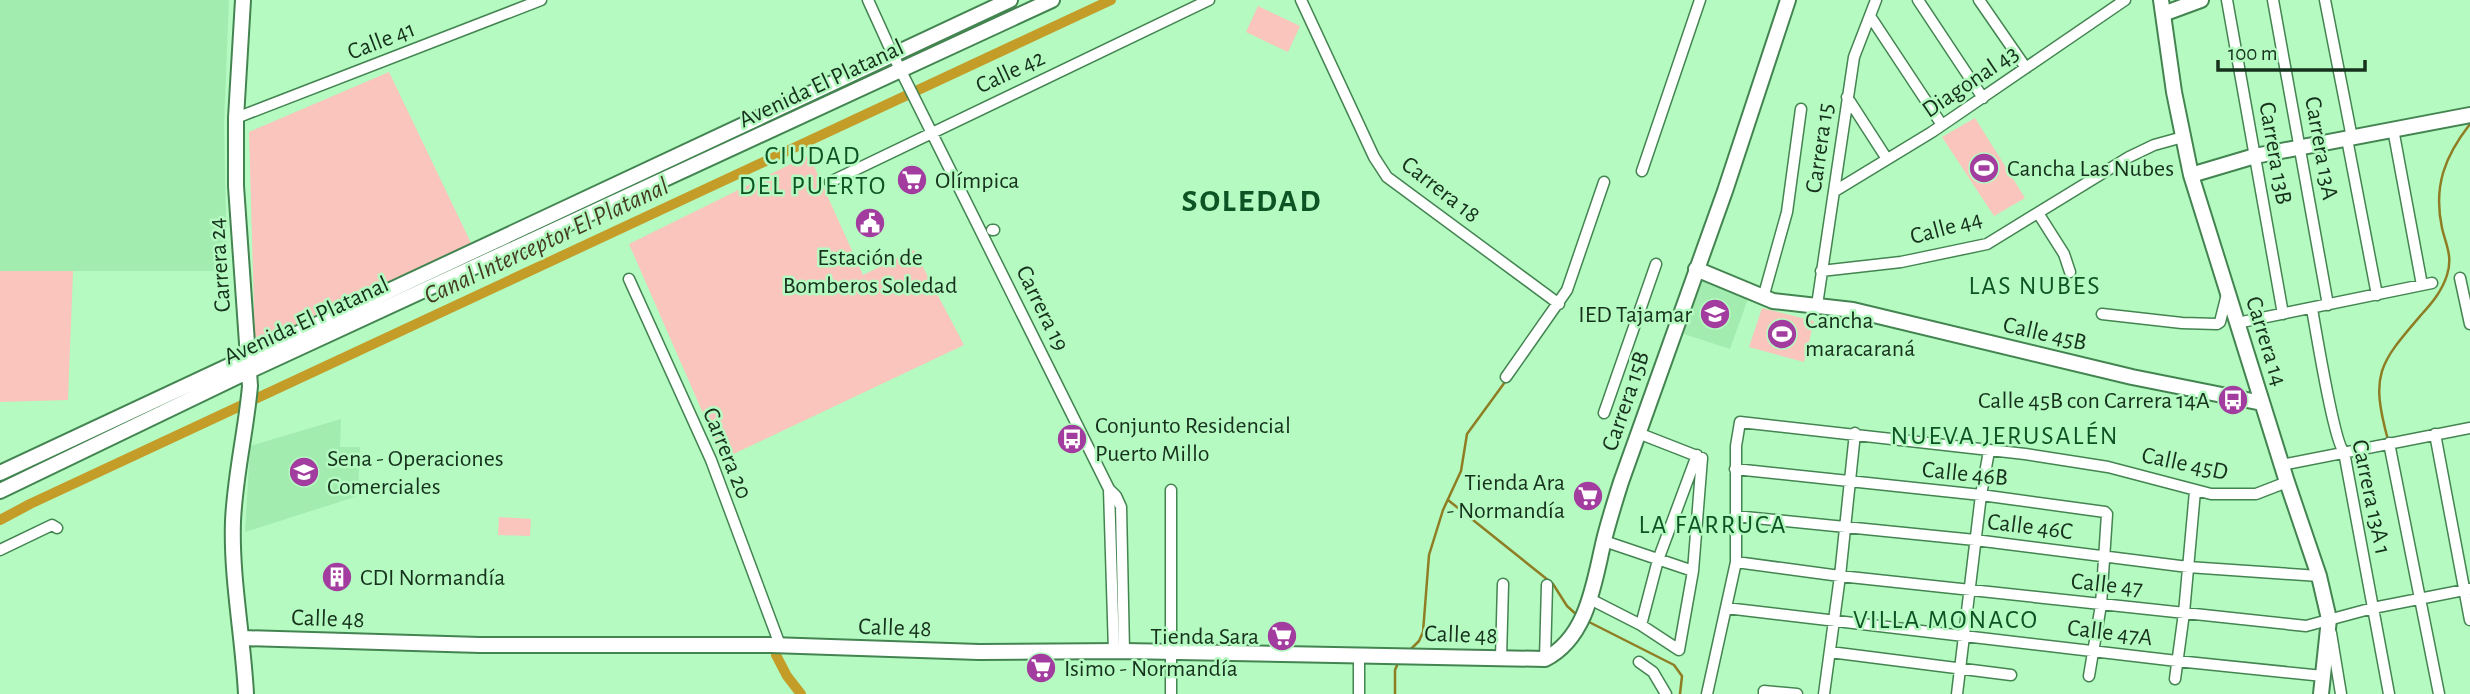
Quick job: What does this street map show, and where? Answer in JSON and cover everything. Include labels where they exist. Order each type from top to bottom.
[{"type":"street","name":"Carrera 24","points":[[243,0],[236,118],[236,186],[250,386],[233,523],[246,694]]},
{"type":"street","name":"Calle 41","points":[[236,118],[541,0]]},
{"type":"street","name":"Carrera 19","points":[[868,0],[1111,495],[1119,651]]},
{"type":"street","name":"Avenida El Platanal","points":[[0,491],[248,364],[1010,0]]},
{"type":"street","name":"Avenida El Platanal","points":[[0,472],[903,75],[1052,0]]},
{"type":"street","name":"Calle 42","points":[[830,182],[931,131],[1209,0]]},
{"type":"street","name":"Carrera 18","points":[[1301,0],[1374,157],[1387,177],[1559,304]]},
{"type":"street","points":[[1642,171],[1700,0]]},
{"type":"street","name":"Carrera 15B","points":[[1545,659],[1561,649],[1582,618],[1590,599],[1612,510],[1729,178],[1788,0]]},
{"type":"street","name":"Carrera 15","points":[[1817,306],[1854,57],[1876,0]]},
{"type":"street","points":[[1918,0],[1983,98]]},
{"type":"street","points":[[1979,0],[2026,68]]},
{"type":"street","points":[[2103,0],[2110,10]]},
{"type":"street","name":"Diagonal 43","points":[[1835,191],[1983,98],[2125,0]]},
{"type":"street","points":[[2162,7],[2201,0]]},
{"type":"street","name":"Carrera 13B","points":[[2227,0],[2283,314]]},
{"type":"street","name":"Carrera 13A","points":[[2273,0],[2328,305]]},
{"type":"street","points":[[2325,0],[2377,295]]},
{"type":"street","name":"Carrera 14","points":[[2162,7],[2191,175],[2319,576],[2329,619],[2322,694]]},
{"type":"street","points":[[1870,16],[1942,125]]},
{"type":"street","points":[[1847,97],[1887,159]]},
{"type":"street","points":[[1763,298],[1787,212],[1801,109]]},
{"type":"street","points":[[2191,175],[2255,156],[2466,116]]},
{"type":"street","points":[[2237,323],[2427,284],[2393,129]]},
{"type":"street","name":"Calle 44","points":[[1821,271],[1901,262],[1987,244],[2129,157],[2154,145],[2183,137]]},
{"type":"street","points":[[1506,377],[1567,290],[1604,182]]},
{"type":"street","points":[[2038,213],[2064,254],[2070,272]]},
{"type":"street","points":[[1604,413],[1656,264]]},
{"type":"street","name":"Calle 45B","points":[[1696,269],[1763,298],[1783,303],[1865,312],[2132,377],[2262,403]]},
{"type":"street","points":[[2462,278],[2470,324]]},
{"type":"street","name":"Carrera 20","points":[[629,279],[711,460],[778,645]]},
{"type":"street","points":[[2102,314],[2217,324],[2220,322],[2227,290]]},
{"type":"street","name":"Carrera 13A 1","points":[[2312,309],[2334,422],[2340,448],[2344,452],[2389,694]]},
{"type":"street","name":"Calle 45D","points":[[1735,469],[1740,422],[2025,454],[2108,467],[2211,494],[2252,495],[2287,482]]},
{"type":"street","points":[[2282,465],[2470,428]]},
{"type":"street","points":[[1638,433],[1700,457]]},
{"type":"street","points":[[1824,694],[1855,433]]},
{"type":"street","points":[[2435,434],[2467,590],[2470,620]]},
{"type":"street","points":[[2389,443],[2439,694]]},
{"type":"street","points":[[1957,694],[1975,540],[1989,451]]},
{"type":"street","points":[[1641,625],[1658,560],[1700,457]]},
{"type":"street","points":[[1590,599],[1641,625],[1679,650],[1693,571],[1700,457]]},
{"type":"street","points":[[1706,694],[1736,562],[1735,469]]},
{"type":"street","name":"Calle 46B","points":[[1735,469],[1981,495],[2106,513],[2104,557]]},
{"type":"street","points":[[1171,490],[1171,694]]},
{"type":"street","points":[[2175,679],[2195,491]]},
{"type":"street","name":"Calle 46C","points":[[1735,516],[1975,540],[2188,567],[2319,576]]},
{"type":"street","points":[[0,550],[52,525],[57,528]]},
{"type":"street","points":[[1604,541],[1693,571]]},
{"type":"street","points":[[2089,677],[2101,605],[2104,557]]},
{"type":"street","name":"Calle 47","points":[[1736,562],[1840,576],[2306,626],[2373,608],[2467,590]]},
{"type":"street","points":[[1501,658],[1503,584]]},
{"type":"street","points":[[1545,659],[1547,585]]},
{"type":"street","name":"Calle 47A","points":[[1726,608],[2323,676]]},
{"type":"street","points":[[2329,619],[2342,694]]},
{"type":"street","name":"Calle 48","points":[[242,638],[480,645],[778,645],[979,652],[1119,651],[1359,655],[1409,652],[1545,659]]},
{"type":"street","points":[[1830,652],[2011,675]]},
{"type":"street","points":[[1359,655],[1359,694]]},
{"type":"street","points":[[1639,662],[1653,672],[1666,694]]},
{"type":"street","points":[[1764,692],[1797,694]]},
{"type":"shaded area","points":[[0,0],[229,0],[224,124],[227,271],[0,271]]},
{"type":"shaded area","points":[[1258,6],[1300,26],[1288,52],[1246,32]]},
{"type":"shaded area","points":[[389,72],[471,243],[255,344],[249,132]]},
{"type":"shaded area","name":"Cancha Las Nubes","points":[[1975,118],[2025,198],[1994,216],[1942,137]]},
{"type":"shaded area","points":[[809,155],[863,275],[914,250],[964,345],[723,459],[629,244]]},
{"type":"shaded area","points":[[0,271],[73,271],[68,400],[0,402]]},
{"type":"shaded area","name":"IED Tajamar","points":[[1700,275],[1749,296],[1730,349],[1681,333]]},
{"type":"shaded area","name":"Cancha maracaraná","points":[[1762,308],[1814,321],[1804,362],[1749,347]]},
{"type":"shaded area","name":"Sena - Operaciones Comerciales","points":[[341,419],[340,447],[360,447],[358,496],[245,532],[250,446]]},
{"type":"shaded area","points":[[499,517],[531,519],[530,536],[498,535]]},
{"type":"waterway","name":"Canal Interceptor El Platanal","points":[[0,520],[1111,0]]},
{"type":"waterway","points":[[2388,440],[2380,400],[2382,371],[2396,346],[2436,296],[2447,275],[2449,257],[2440,213],[2440,185],[2448,160],[2470,124]]},
{"type":"waterway","points":[[1410,650],[1423,632],[1429,555],[1443,510],[1461,471],[1467,434],[1505,382]]},
{"type":"waterway","points":[[1448,500],[1553,584],[1567,606],[1578,616]]},
{"type":"waterway","points":[[1587,621],[1674,665],[1682,676],[1680,694]]},
{"type":"waterway","points":[[776,655],[801,694]]},
{"type":"waterway","points":[[1395,694],[1395,670],[1398,663]]},
{"type":"place","name":"Cancha Las Nubes","points":[[1984,168]]},
{"type":"place","name":"Olímpica","points":[[912,180]]},
{"type":"place","name":"Estación de Bomberos Soledad","points":[[870,223]]},
{"type":"place","name":"IED Tajamar","points":[[1715,314]]},
{"type":"place","name":"Cancha maracaraná","points":[[1782,334]]},
{"type":"place","name":"Calle 45B con Carrera 14A","points":[[2233,400]]},
{"type":"place","name":"Conjunto Residencial Puerto Millo","points":[[1072,439]]},
{"type":"place","name":"Sena - Operaciones Comerciales","points":[[304,472]]},
{"type":"place","name":"Tienda Ara - Normandía","points":[[1588,496]]},
{"type":"place","name":"CDI Normandía","points":[[337,577]]},
{"type":"place","name":"Tienda Sara","points":[[1282,636]]},
{"type":"place","name":"Isimo - Normandía","points":[[1041,668]]},
{"type":"district","name":"CIUDAD DEL PUERTO","points":[[813,170]]},
{"type":"district","name":"SOLEDAD","points":[[1252,200]]},
{"type":"district","name":"LAS NUBES","points":[[2035,285]]},
{"type":"district","name":"NUEVA JERUSALÉN","points":[[2005,435]]},
{"type":"district","name":"LA FARRUCA","points":[[1713,524]]},
{"type":"district","name":"VILLA MONACO","points":[[1946,619]]}]
